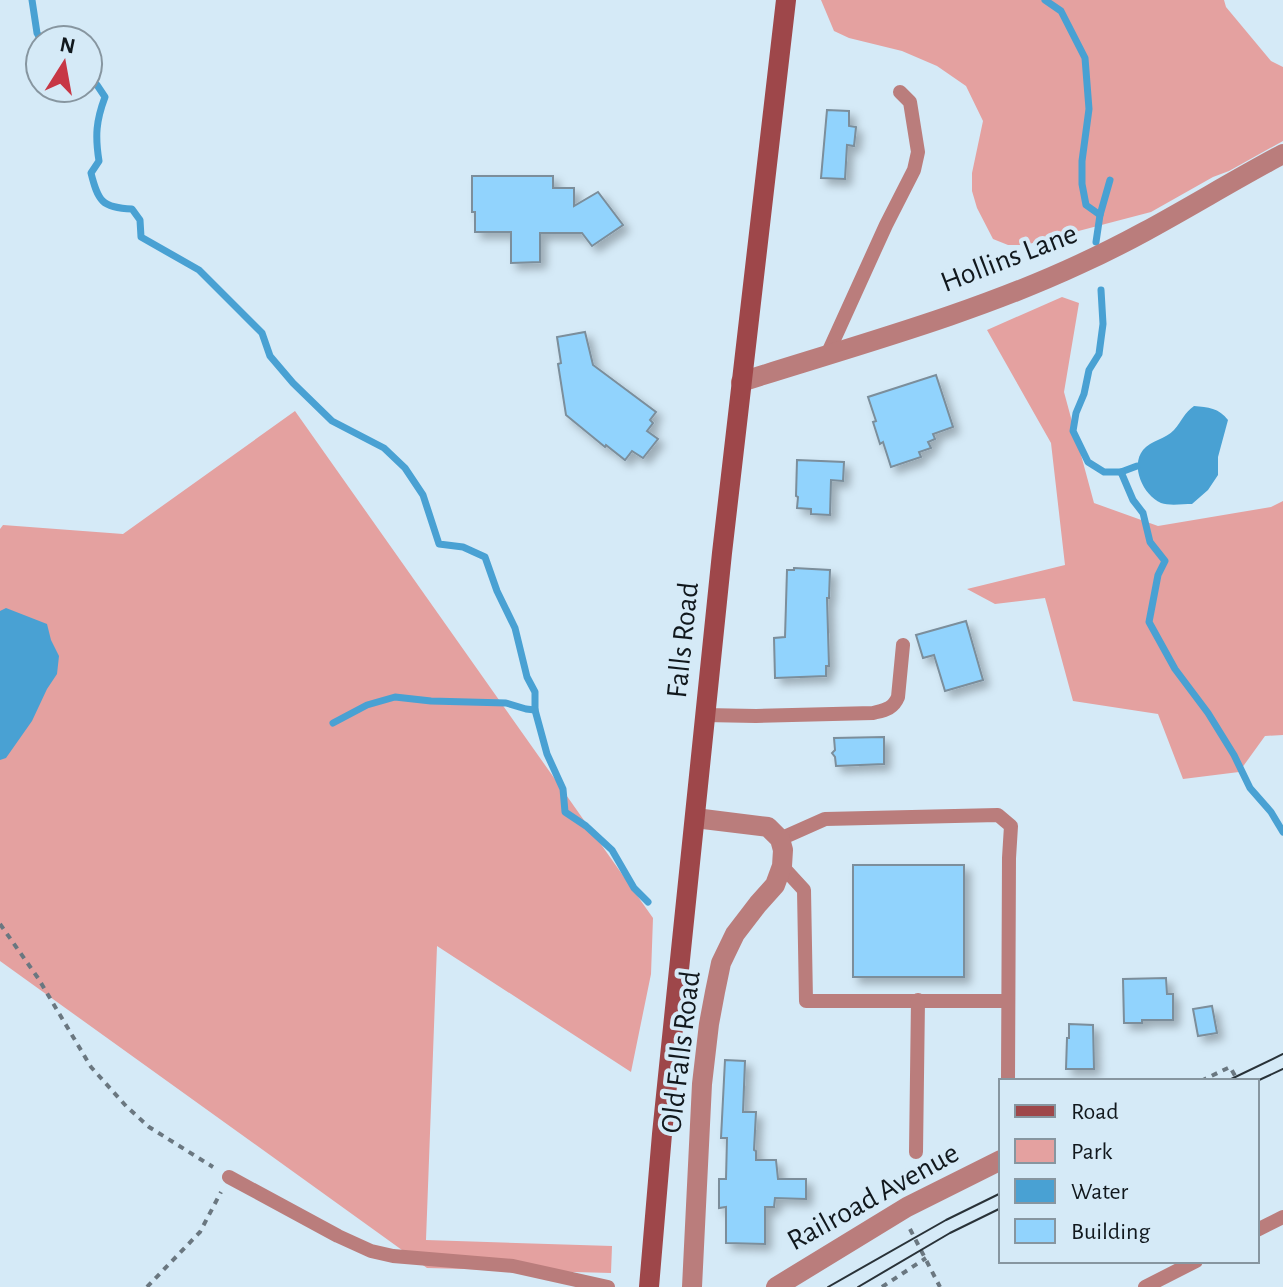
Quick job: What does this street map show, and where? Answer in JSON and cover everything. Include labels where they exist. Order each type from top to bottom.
[{"type":"main road","name":"Falls Road","points":[[649,1287],[705,715],[786,0]]},
{"type":"street","name":"Hollins Lane","points":[[741,382],[1036,284],[1172,218],[1283,154]]},
{"type":"street","points":[[695,818],[768,827],[780,839],[782,866]]},
{"type":"street","name":"Old Falls Road","points":[[692,1287],[702,1084],[721,963],[735,934],[775,885],[782,866]]},
{"type":"street","name":"Railroad Avenue","points":[[776,1287],[907,1207],[999,1161]]},
{"type":"lane","points":[[827,355],[914,170],[918,152],[910,102],[900,92]]},
{"type":"lane","points":[[705,715],[873,713],[886,710],[894,705],[898,697],[903,645]]},
{"type":"lane","points":[[780,839],[825,819],[998,815],[1011,826],[1008,1079]]},
{"type":"lane","points":[[782,866],[804,890],[806,1001],[1008,1001]]},
{"type":"lane","points":[[916,1152],[918,1000]]},
{"type":"lane","points":[[229,1177],[371,1251],[393,1256],[513,1266],[608,1287]]},
{"type":"lane","points":[[1259,1229],[1283,1217]]},
{"type":"lane","points":[[1145,1287],[1192,1263]]},
{"type":"path","points":[[0,924],[38,978],[91,1067],[126,1106],[149,1127],[229,1177],[200,1232],[147,1287]]},
{"type":"path","points":[[1205,1079],[1230,1067],[1237,1079]]},
{"type":"path","points":[[882,1287],[926,1258],[940,1287]]},
{"type":"green space","points":[[821,0],[1224,0],[1226,7],[1271,61],[1283,67],[1283,141],[1151,212],[1025,245],[1008,245],[993,239],[972,191],[972,173],[983,121],[966,86],[937,66],[902,51],[849,38],[834,31]]},
{"type":"green space","points":[[1062,297],[1079,303],[1064,392],[1094,503],[1158,526],[1271,507],[1283,501],[1283,735],[1265,736],[1239,772],[1183,779],[1158,714],[1073,701],[1045,598],[995,604],[967,589],[1065,565],[1051,443],[987,330]]},
{"type":"green space","points":[[295,411],[653,918],[651,974],[631,1072],[437,946],[426,1240],[612,1246],[611,1273],[427,1268],[0,961],[0,529],[3,525],[123,534]]},
{"type":"water","points":[[1194,406],[1217,411],[1228,420],[1218,457],[1218,475],[1208,490],[1192,504],[1161,503],[1149,494],[1140,480],[1139,457],[1146,447],[1174,430]]},
{"type":"water","points":[[6,608],[47,624],[59,656],[57,674],[32,721],[6,758],[0,760],[0,611]]},
{"type":"building","points":[[827,110],[849,111],[849,126],[856,127],[854,146],[847,145],[845,179],[821,178]]},
{"type":"building","points":[[472,176],[553,176],[553,188],[574,188],[574,206],[598,192],[623,225],[592,246],[582,233],[540,233],[540,262],[511,263],[511,232],[475,232]]},
{"type":"building","points":[[585,332],[593,365],[656,412],[647,431],[658,439],[643,458],[632,451],[625,460],[566,415],[557,337]]},
{"type":"building","points":[[936,375],[953,427],[933,434],[935,439],[928,442],[931,448],[919,452],[921,457],[891,467],[883,442],[880,444],[868,397]]},
{"type":"building","points":[[797,460],[844,462],[843,481],[831,480],[830,515],[811,514],[811,509],[797,508]]},
{"type":"building","points":[[787,570],[830,570],[827,598],[829,666],[826,666],[826,676],[775,678],[774,638],[785,637]]},
{"type":"building","points":[[966,621],[983,680],[945,691],[934,655],[923,658],[916,635]]},
{"type":"building","points":[[884,737],[884,764],[836,766],[832,753],[835,750],[834,738]]},
{"type":"building","points":[[853,865],[964,865],[964,977],[853,977]]},
{"type":"building","points":[[1166,978],[1167,994],[1173,994],[1173,1020],[1124,1023],[1123,979]]},
{"type":"building","points":[[1212,1006],[1217,1033],[1198,1036],[1193,1009]]},
{"type":"building","points":[[1069,1024],[1093,1025],[1094,1069],[1066,1069]]},
{"type":"building","points":[[725,1060],[745,1061],[743,1112],[756,1112],[756,1160],[776,1160],[778,1179],[806,1179],[806,1199],[775,1198],[774,1207],[765,1207],[765,1244],[726,1243],[726,1207],[719,1208],[719,1179],[726,1179],[727,1138],[721,1138]]},
{"type":"waterway","points":[[32,0],[36,24]]},
{"type":"waterway","points":[[1045,0],[1061,11],[1085,58],[1089,109],[1082,184],[1086,205],[1100,215]]},
{"type":"waterway","points":[[104,96],[104,100]]},
{"type":"waterway","points":[[103,104],[97,129],[99,161],[91,173],[103,201],[114,207],[132,209],[140,220],[141,237],[199,270],[262,333],[270,356],[332,421],[384,448],[405,468],[423,495],[439,544],[463,547],[485,557],[515,628],[527,677],[535,692],[535,710],[547,754],[563,789],[565,812],[612,850],[634,888],[648,902]]},
{"type":"waterway","points":[[1096,242],[1110,180]]},
{"type":"waterway","points":[[1101,290],[1103,324],[1099,354],[1089,370],[1073,431],[1088,462],[1104,472],[1121,472],[1137,466]]},
{"type":"waterway","points":[[1121,472],[1133,500],[1143,513],[1150,542],[1165,561],[1158,575],[1149,622],[1175,669],[1234,755],[1250,788],[1271,812],[1283,832]]},
{"type":"waterway","points":[[333,723],[367,705],[395,697],[506,703],[535,710]]},
{"type":"tram line","points":[[1231,1079],[1283,1054]]},
{"type":"tram line","points":[[1259,1080],[1283,1069]]},
{"type":"tram line","points":[[828,1287],[946,1220],[999,1194]]},
{"type":"tram line","points":[[858,1287],[950,1233],[999,1209]]}]
